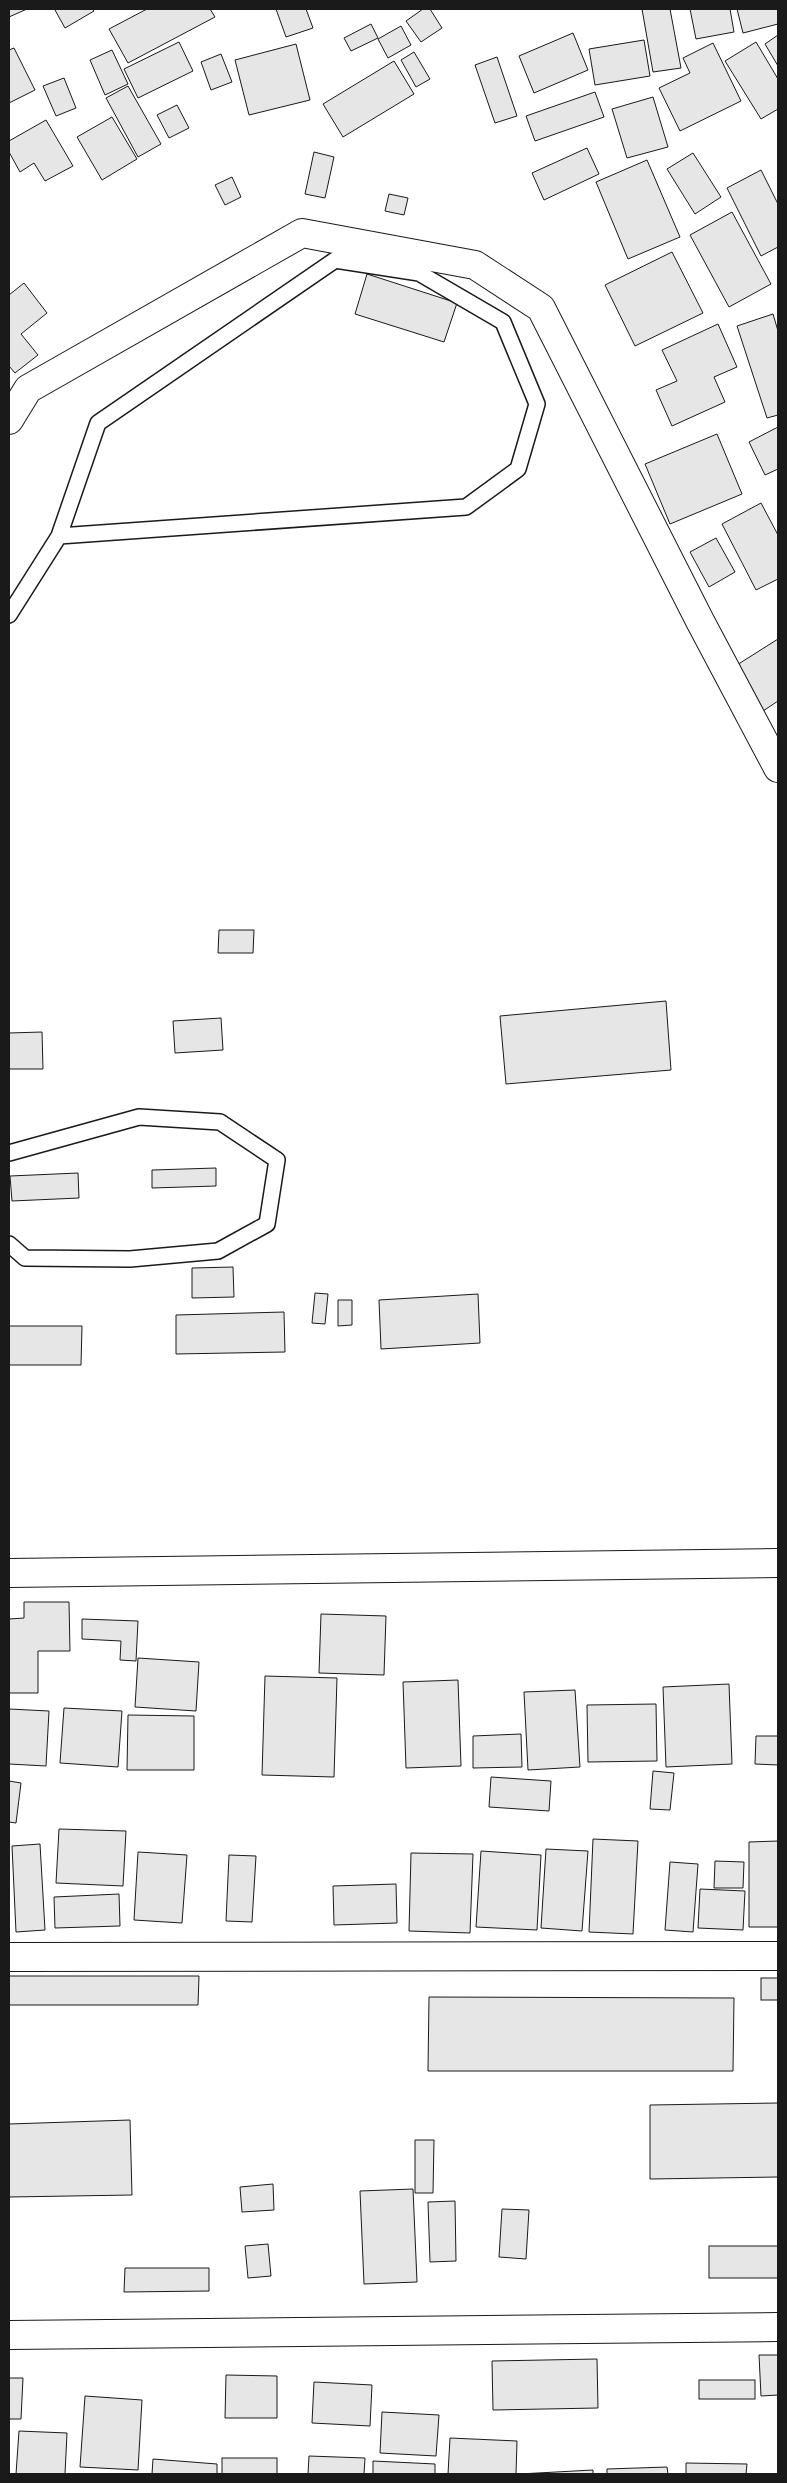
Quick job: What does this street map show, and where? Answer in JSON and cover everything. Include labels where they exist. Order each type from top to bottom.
[{"type":"street","points":[[9,420],[28,389],[302,233],[475,265],[541,308],[778,768]]},
{"type":"street","points":[[9,1573],[778,1563]]},
{"type":"street","points":[[9,1957],[778,1956]]},
{"type":"street","points":[[9,2335],[778,2327]]},
{"type":"lane","points":[[9,615],[60,536],[98,423],[335,260],[419,273],[503,322],[537,404],[518,469],[466,507],[60,536]]},
{"type":"lane","points":[[9,1153],[139,1117],[220,1122],[277,1160],[267,1224],[218,1251],[130,1259],[25,1258],[9,1244]]},
{"type":"building","points":[[9,9],[27,9],[9,17]]},
{"type":"building","points":[[92,9],[94,11],[65,28],[55,10]]},
{"type":"building","points":[[147,9],[210,9],[215,17],[128,63],[109,29]]},
{"type":"building","points":[[276,9],[306,9],[313,28],[286,37]]},
{"type":"building","points":[[423,9],[430,9],[442,28],[421,42],[406,21]]},
{"type":"building","points":[[642,9],[670,9],[681,68],[653,72]]},
{"type":"building","points":[[690,9],[730,9],[734,32],[696,39]]},
{"type":"building","points":[[737,9],[778,9],[778,24],[743,33]]},
{"type":"building","points":[[371,24],[378,38],[351,51],[344,38]]},
{"type":"building","points":[[401,26],[411,45],[388,58],[378,39]]},
{"type":"building","points":[[573,33],[588,70],[534,93],[519,56]]},
{"type":"building","points":[[778,35],[778,66],[765,44]]},
{"type":"building","points":[[644,40],[650,76],[595,85],[589,49]]},
{"type":"building","points":[[179,42],[193,71],[138,98],[124,69]]},
{"type":"building","points":[[756,42],[778,79],[778,109],[761,119],[725,61]]},
{"type":"building","points":[[713,43],[741,101],[680,131],[659,88],[690,73],[683,58]]},
{"type":"building","points":[[296,44],[310,100],[249,115],[235,60]]},
{"type":"building","points":[[14,48],[35,90],[9,103],[9,50]]},
{"type":"building","points":[[112,50],[128,84],[105,95],[90,60]]},
{"type":"building","points":[[414,52],[430,79],[416,87],[401,60]]},
{"type":"building","points":[[221,54],[232,82],[211,90],[201,62]]},
{"type":"building","points":[[497,57],[517,116],[495,123],[475,65]]},
{"type":"building","points":[[394,61],[414,94],[343,137],[323,104]]},
{"type":"building","points":[[64,78],[76,108],[56,116],[43,86]]},
{"type":"building","points":[[128,86],[161,144],[138,157],[106,98]]},
{"type":"building","points":[[595,92],[604,117],[535,141],[526,116]]},
{"type":"building","points":[[653,97],[668,147],[627,158],[612,109]]},
{"type":"building","points":[[177,105],[189,128],[169,138],[157,115]]},
{"type":"building","points":[[112,117],[137,159],[102,180],[77,137]]},
{"type":"building","points":[[46,120],[73,166],[45,181],[34,163],[20,172],[9,152],[9,141]]},
{"type":"building","points":[[587,148],[599,174],[544,200],[532,173]]},
{"type":"building","points":[[314,152],[334,157],[325,198],[305,194]]},
{"type":"building","points":[[693,153],[721,197],[695,214],[667,169]]},
{"type":"building","points":[[647,160],[680,237],[628,259],[596,182]]},
{"type":"building","points":[[761,170],[778,204],[778,247],[761,256],[727,188]]},
{"type":"building","points":[[232,177],[241,197],[225,205],[215,185]]},
{"type":"building","points":[[389,194],[408,198],[404,215],[385,211]]},
{"type":"building","points":[[732,212],[771,284],[729,307],[690,235]]},
{"type":"building","points":[[672,252],[703,313],[635,346],[605,285]]},
{"type":"building","points":[[367,274],[457,303],[444,342],[355,314]]},
{"type":"building","points":[[24,283],[47,313],[21,334],[38,355],[15,373],[9,366],[9,295]]},
{"type":"building","points":[[773,314],[778,331],[778,415],[767,418],[737,326]]},
{"type":"building","points":[[718,324],[737,367],[714,377],[725,402],[672,426],[656,390],[677,381],[662,350]]},
{"type":"building","points":[[778,427],[778,469],[765,475],[749,442]]},
{"type":"building","points":[[717,434],[742,494],[670,524],[645,464]]},
{"type":"building","points":[[761,503],[778,535],[778,579],[756,590],[722,524]]},
{"type":"building","points":[[716,538],[735,572],[709,587],[690,552]]},
{"type":"building","points":[[778,639],[778,701],[757,715],[729,670]]},
{"type":"building","points":[[219,930],[254,930],[253,953],[218,953]]},
{"type":"building","points":[[666,1001],[671,1070],[506,1084],[500,1016]]},
{"type":"building","points":[[221,1018],[223,1050],[175,1053],[173,1021]]},
{"type":"building","points":[[42,1032],[43,1069],[9,1069],[9,1033]]},
{"type":"building","points":[[216,1168],[216,1186],[152,1188],[152,1170]]},
{"type":"building","points":[[78,1173],[79,1198],[12,1201],[10,1176]]},
{"type":"building","points":[[233,1267],[234,1297],[192,1298],[192,1268]]},
{"type":"building","points":[[315,1293],[328,1294],[325,1324],[312,1323]]},
{"type":"building","points":[[478,1294],[480,1343],[381,1349],[379,1300]]},
{"type":"building","points":[[338,1300],[352,1300],[352,1325],[338,1326]]},
{"type":"building","points":[[284,1312],[285,1352],[176,1354],[176,1315]]},
{"type":"building","points":[[9,1326],[82,1326],[81,1365],[9,1365]]},
{"type":"building","points":[[24,1602],[69,1602],[70,1651],[38,1651],[38,1693],[9,1693],[9,1619],[24,1618]]},
{"type":"building","points":[[321,1614],[386,1616],[384,1675],[319,1673]]},
{"type":"building","points":[[82,1619],[138,1621],[136,1661],[120,1660],[121,1641],[82,1639]]},
{"type":"building","points":[[138,1658],[199,1662],[196,1711],[135,1707]]},
{"type":"building","points":[[265,1676],[337,1678],[334,1777],[262,1775]]},
{"type":"building","points":[[458,1680],[461,1766],[406,1768],[403,1682]]},
{"type":"building","points":[[729,1684],[732,1764],[666,1767],[663,1687]]},
{"type":"building","points":[[575,1690],[580,1767],[528,1770],[524,1692]]},
{"type":"building","points":[[656,1704],[657,1761],[588,1762],[587,1705]]},
{"type":"building","points":[[64,1708],[122,1711],[118,1767],[60,1763]]},
{"type":"building","points":[[9,1709],[49,1711],[46,1766],[9,1764]]},
{"type":"building","points":[[128,1715],[194,1716],[194,1770],[127,1770]]},
{"type":"building","points":[[521,1734],[522,1767],[473,1768],[473,1736]]},
{"type":"building","points":[[756,1736],[778,1736],[778,1765],[755,1764]]},
{"type":"building","points":[[653,1771],[674,1773],[670,1810],[650,1809]]},
{"type":"building","points":[[491,1777],[551,1781],[549,1811],[489,1807]]},
{"type":"building","points":[[9,1781],[21,1783],[16,1823],[9,1822]]},
{"type":"building","points":[[59,1829],[126,1831],[123,1886],[56,1883]]},
{"type":"building","points":[[593,1839],[638,1841],[633,1934],[589,1932]]},
{"type":"building","points":[[778,1841],[778,1927],[749,1927],[749,1842]]},
{"type":"building","points":[[40,1844],[45,1930],[16,1932],[12,1846]]},
{"type":"building","points":[[546,1849],[588,1851],[582,1931],[541,1928]]},
{"type":"building","points":[[481,1851],[541,1855],[537,1930],[476,1927]]},
{"type":"building","points":[[138,1852],[187,1855],[182,1923],[134,1920]]},
{"type":"building","points":[[411,1853],[473,1854],[470,1933],[409,1931]]},
{"type":"building","points":[[229,1855],[256,1856],[252,1922],[226,1921]]},
{"type":"building","points":[[715,1861],[744,1862],[743,1888],[714,1888]]},
{"type":"building","points":[[670,1862],[698,1864],[693,1932],[665,1930]]},
{"type":"building","points":[[396,1884],[397,1923],[334,1925],[333,1886]]},
{"type":"building","points":[[700,1889],[745,1891],[743,1930],[698,1928]]},
{"type":"building","points":[[119,1894],[120,1926],[55,1928],[54,1897]]},
{"type":"building","points":[[9,1976],[199,1976],[198,2005],[9,2005]]},
{"type":"building","points":[[761,1978],[778,1978],[778,2000],[761,2000]]},
{"type":"building","points":[[429,1997],[734,1998],[733,2071],[428,2071]]},
{"type":"building","points":[[778,2103],[778,2177],[650,2179],[650,2105]]},
{"type":"building","points":[[130,2120],[132,2195],[9,2197],[9,2124]]},
{"type":"building","points":[[415,2140],[434,2140],[433,2193],[415,2193]]},
{"type":"building","points":[[273,2184],[274,2210],[242,2212],[240,2187]]},
{"type":"building","points":[[413,2189],[417,2282],[364,2284],[360,2191]]},
{"type":"building","points":[[455,2201],[456,2261],[430,2262],[428,2202]]},
{"type":"building","points":[[502,2209],[529,2210],[526,2259],[499,2257]]},
{"type":"building","points":[[268,2244],[271,2276],[248,2278],[245,2246]]},
{"type":"building","points":[[709,2246],[778,2246],[778,2278],[709,2278]]},
{"type":"building","points":[[125,2268],[209,2268],[209,2291],[124,2292]]},
{"type":"building","points":[[759,2355],[778,2355],[778,2395],[761,2396]]},
{"type":"building","points":[[597,2359],[598,2408],[493,2410],[492,2361]]},
{"type":"building","points":[[226,2375],[277,2376],[277,2418],[225,2418]]},
{"type":"building","points":[[9,2378],[23,2378],[21,2419],[9,2419]]},
{"type":"building","points":[[699,2380],[755,2380],[755,2399],[699,2399]]},
{"type":"building","points":[[314,2382],[372,2385],[370,2426],[312,2423]]},
{"type":"building","points":[[85,2396],[142,2400],[138,2470],[80,2467]]},
{"type":"building","points":[[382,2412],[439,2415],[436,2456],[380,2453]]},
{"type":"building","points":[[19,2431],[67,2433],[65,2474],[16,2474]]},
{"type":"building","points":[[450,2438],[517,2441],[516,2474],[448,2474]]},
{"type":"building","points":[[309,2456],[365,2458],[364,2474],[308,2474]]},
{"type":"building","points":[[222,2458],[277,2458],[277,2474],[222,2474]]},
{"type":"building","points":[[153,2459],[217,2464],[217,2474],[152,2474]]},
{"type":"building","points":[[373,2461],[435,2464],[435,2474],[373,2474]]},
{"type":"building","points":[[686,2463],[747,2464],[746,2474],[686,2474]]},
{"type":"building","points":[[667,2467],[668,2474],[607,2474],[607,2469]]},
{"type":"building","points":[[593,2470],[593,2474],[519,2474]]}]
